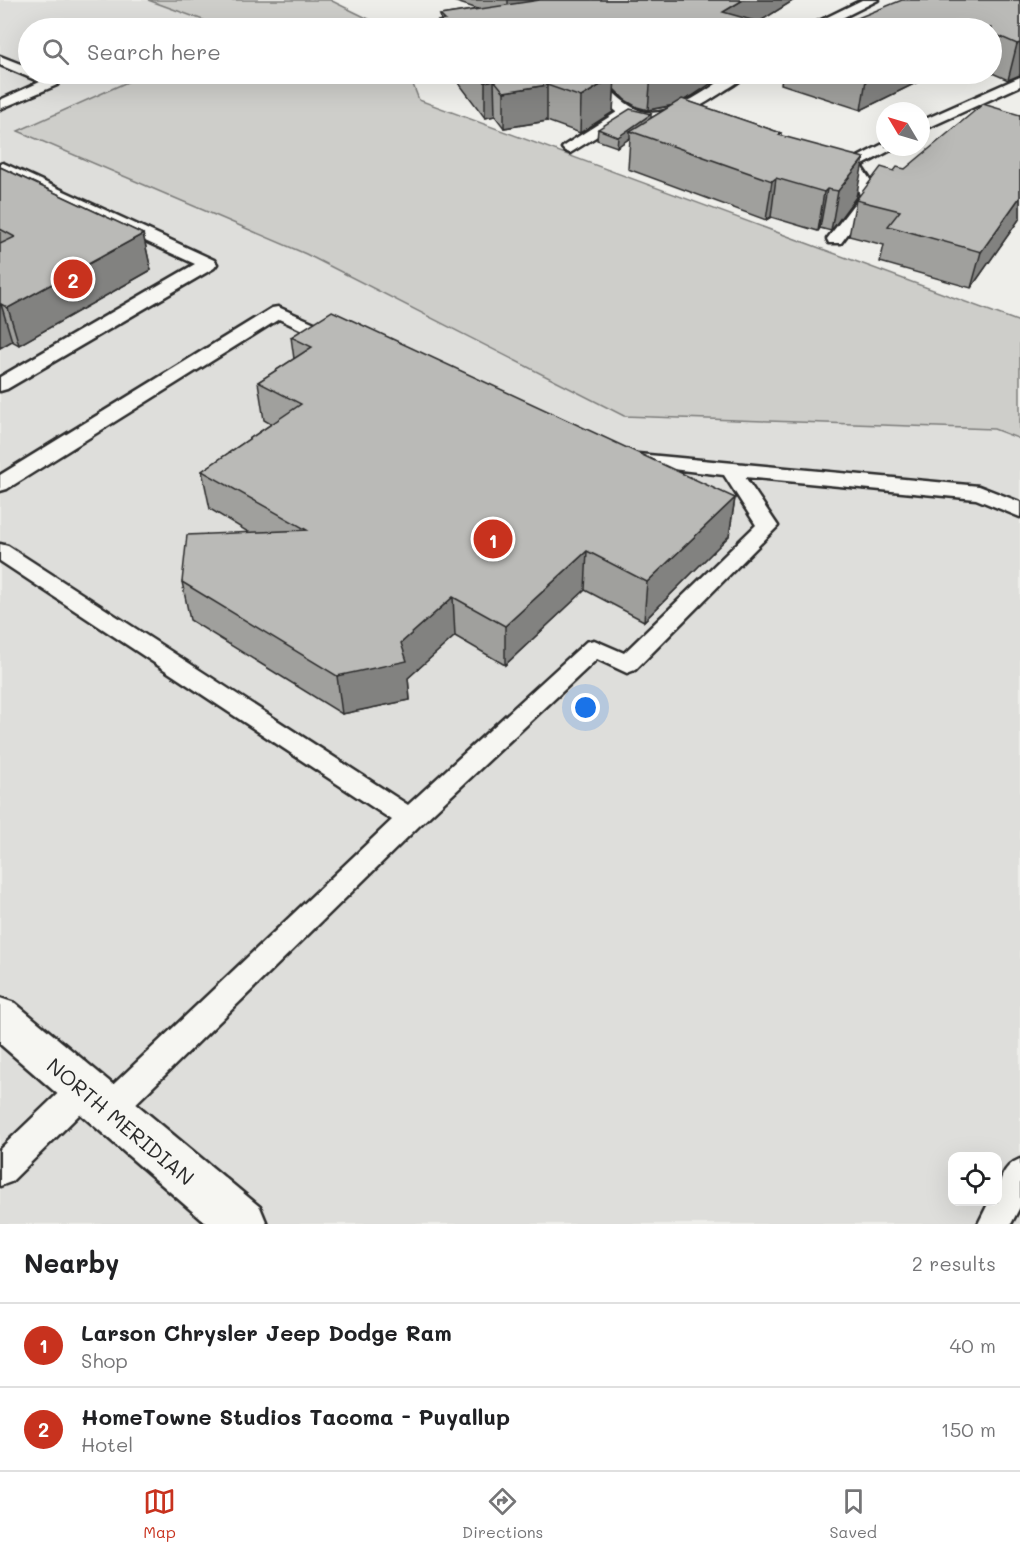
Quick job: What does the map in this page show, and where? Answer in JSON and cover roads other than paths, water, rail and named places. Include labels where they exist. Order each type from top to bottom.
[{"type":"main road","name":"NORTH MERIDIAN","points":[[0,1017],[243,1224]]},
{"type":"lane","points":[[833,18],[872,0]]},
{"type":"lane","points":[[0,60],[18,68]]},
{"type":"lane","points":[[930,122],[1020,81]]},
{"type":"lane","points":[[0,105],[47,84]]},
{"type":"lane","points":[[598,84],[619,107],[627,112],[660,116],[680,112],[724,84]]},
{"type":"lane","points":[[976,100],[996,109]]},
{"type":"lane","points":[[570,148],[627,112]]},
{"type":"lane","points":[[680,112],[702,119]]},
{"type":"lane","points":[[824,161],[851,163],[861,161],[876,153]]},
{"type":"lane","points":[[835,239],[868,196],[866,184],[851,163]]},
{"type":"lane","points":[[0,169],[3,168],[208,264],[0,385]]},
{"type":"lane","points":[[0,484],[278,312],[354,348]]},
{"type":"lane","points":[[605,453],[627,459],[979,493],[1020,510]]},
{"type":"lane","points":[[0,1171],[96,1100],[410,819],[594,648],[627,664],[768,526],[730,469]]},
{"type":"lane","points":[[0,551],[410,819]]},
{"type":"lane","points":[[994,1224],[1020,1174]]},
{"type":"place","name":"HomeTowne Studios Tacoma - Puyallup","points":[[73,279]]},
{"type":"place","name":"Larson Chrysler Jeep Dodge Ram","points":[[493,539]]}]
